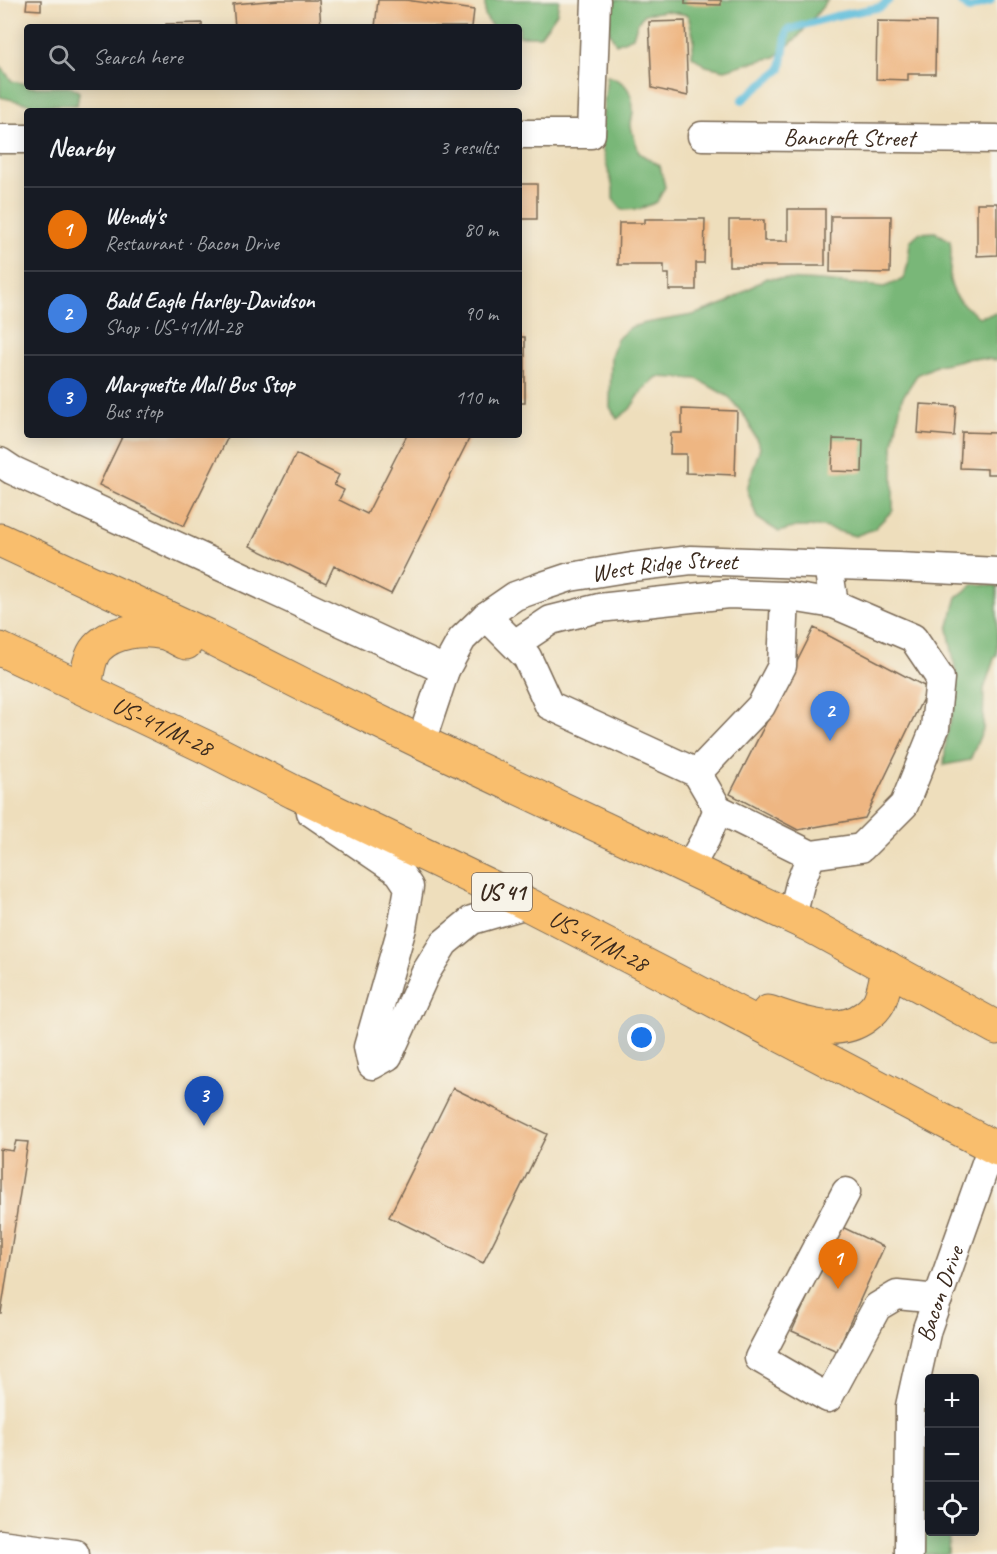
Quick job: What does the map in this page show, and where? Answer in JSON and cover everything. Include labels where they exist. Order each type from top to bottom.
[{"type":"highway","points":[[0,540],[207,636],[421,742],[792,917],[997,1028]]},
{"type":"highway","points":[[85,689],[90,662],[96,649],[115,636],[146,631],[165,633],[297,696],[373,718]]},
{"type":"highway","name":"US-41/M-28","points":[[0,649],[527,904],[995,1143]]},
{"type":"highway","points":[[694,990],[791,1020],[821,1027],[839,1028],[856,1023],[874,1011],[880,999],[888,968]]},
{"type":"street","points":[[522,134],[591,134],[596,0]]},
{"type":"street","name":"Bancroft Street","points":[[702,136],[997,139]]},
{"type":"street","points":[[0,139],[24,139]]},
{"type":"street","points":[[0,462],[12,470],[445,669]]},
{"type":"street","name":"West Ridge Street","points":[[421,742],[445,669],[462,639],[486,615],[515,596],[570,577],[691,560],[997,572]]},
{"type":"street","points":[[828,565],[834,604]]},
{"type":"street","points":[[486,615],[515,645],[527,657],[549,705],[697,773],[718,809],[812,855],[861,848],[904,805],[935,728],[940,678],[913,638],[834,604],[784,596],[728,594],[599,608],[551,620],[515,645]]},
{"type":"street","points":[[697,773],[761,706],[782,666],[784,596]]},
{"type":"street","points":[[250,769],[399,872],[409,887],[402,928],[368,1047],[372,1065],[388,1056],[426,972],[444,943],[472,920],[527,904]]},
{"type":"street","points":[[689,868],[706,838],[718,809]]},
{"type":"street","points":[[792,917],[800,884],[812,855]]},
{"type":"street","name":"Bacon Drive","points":[[909,1554],[910,1406],[927,1329],[995,1143]]},
{"type":"street","points":[[846,1192],[759,1358],[828,1398],[877,1307],[897,1296],[938,1299]]},
{"type":"street","points":[[0,1544],[75,1554]]},
{"type":"green space","points":[[485,0],[559,0],[557,13],[540,36],[522,36],[522,24],[490,24],[485,16]]},
{"type":"green space","points":[[609,0],[828,0],[798,37],[775,57],[725,70],[706,66],[692,56],[694,39],[688,15],[666,11],[644,14],[637,24],[633,37],[616,44],[609,31]]},
{"type":"green space","points":[[0,65],[12,81],[24,83],[24,90],[76,90],[79,92],[77,105],[34,105],[0,97]]},
{"type":"green space","points":[[607,76],[624,84],[630,92],[633,111],[632,132],[639,153],[660,166],[665,187],[657,202],[640,209],[622,210],[613,199],[613,188],[600,141]]},
{"type":"green space","points":[[935,232],[950,241],[950,278],[957,298],[979,317],[997,313],[997,360],[972,358],[938,365],[917,375],[902,398],[893,444],[893,510],[874,529],[855,536],[823,527],[796,527],[779,532],[757,518],[747,489],[760,447],[746,418],[729,397],[697,379],[657,377],[642,391],[630,409],[617,419],[610,407],[611,356],[617,339],[631,327],[693,315],[726,303],[766,278],[884,287],[904,279],[910,241],[919,233]]},
{"type":"green space","points":[[974,584],[997,586],[997,655],[984,689],[983,729],[970,760],[944,765],[946,738],[954,706],[956,673],[948,629],[957,597]]},
{"type":"green space","points":[[925,1388],[925,1536],[949,1536],[948,1554],[918,1554],[918,1403]]},
{"type":"building","points":[[27,0],[41,0],[41,10],[26,9]]},
{"type":"building","points":[[279,0],[319,0],[321,24],[235,24],[233,4]]},
{"type":"building","points":[[378,0],[406,0],[474,10],[472,24],[375,24]]},
{"type":"building","points":[[685,0],[721,0],[721,5],[685,4]]},
{"type":"building","points":[[685,21],[688,96],[652,88],[649,22]]},
{"type":"building","points":[[877,21],[936,22],[935,74],[908,74],[908,80],[876,79]]},
{"type":"building","points":[[522,184],[537,184],[537,219],[522,219]]},
{"type":"building","points":[[977,203],[997,203],[997,255],[977,256]]},
{"type":"building","points":[[788,209],[825,209],[825,266],[729,266],[729,220],[764,220],[764,241],[788,241]]},
{"type":"building","points":[[831,216],[891,216],[890,273],[830,272]]},
{"type":"building","points":[[645,219],[705,219],[704,263],[696,263],[696,290],[669,290],[669,274],[664,274],[664,265],[618,265],[619,223],[645,223]]},
{"type":"building","points":[[522,337],[525,337],[525,403],[522,403]]},
{"type":"building","points":[[920,404],[956,406],[954,436],[918,433]]},
{"type":"building","points":[[682,409],[737,411],[735,475],[686,473],[686,454],[670,454],[671,433],[682,433]]},
{"type":"building","points":[[962,432],[997,433],[997,474],[987,474],[987,469],[960,468]]},
{"type":"building","points":[[122,438],[228,438],[184,526],[99,485]]},
{"type":"building","points":[[405,438],[469,438],[391,594],[334,566],[326,583],[250,546],[296,454],[339,475],[334,485],[344,490],[339,500],[367,514]]},
{"type":"building","points":[[833,439],[863,440],[862,472],[832,471]]},
{"type":"building","points":[[814,628],[928,688],[865,818],[798,830],[730,794]]},
{"type":"building","points":[[453,1088],[547,1134],[483,1263],[389,1217]]},
{"type":"building","points":[[16,1141],[28,1142],[0,1313],[0,1149],[13,1151]]},
{"type":"building","points":[[840,1226],[884,1247],[837,1351],[792,1331]]},
{"type":"waterway","points":[[742,100],[781,69],[787,30],[835,16],[881,7],[889,0]]},
{"type":"waterway","points":[[959,0],[969,9],[991,0]]},
{"type":"place","name":"Bald Eagle Harley-Davidson","points":[[830,741]]},
{"type":"place","name":"Marquette Mall Bus Stop","points":[[204,1126]]},
{"type":"place","name":"Wendy's","points":[[838,1289]]}]
